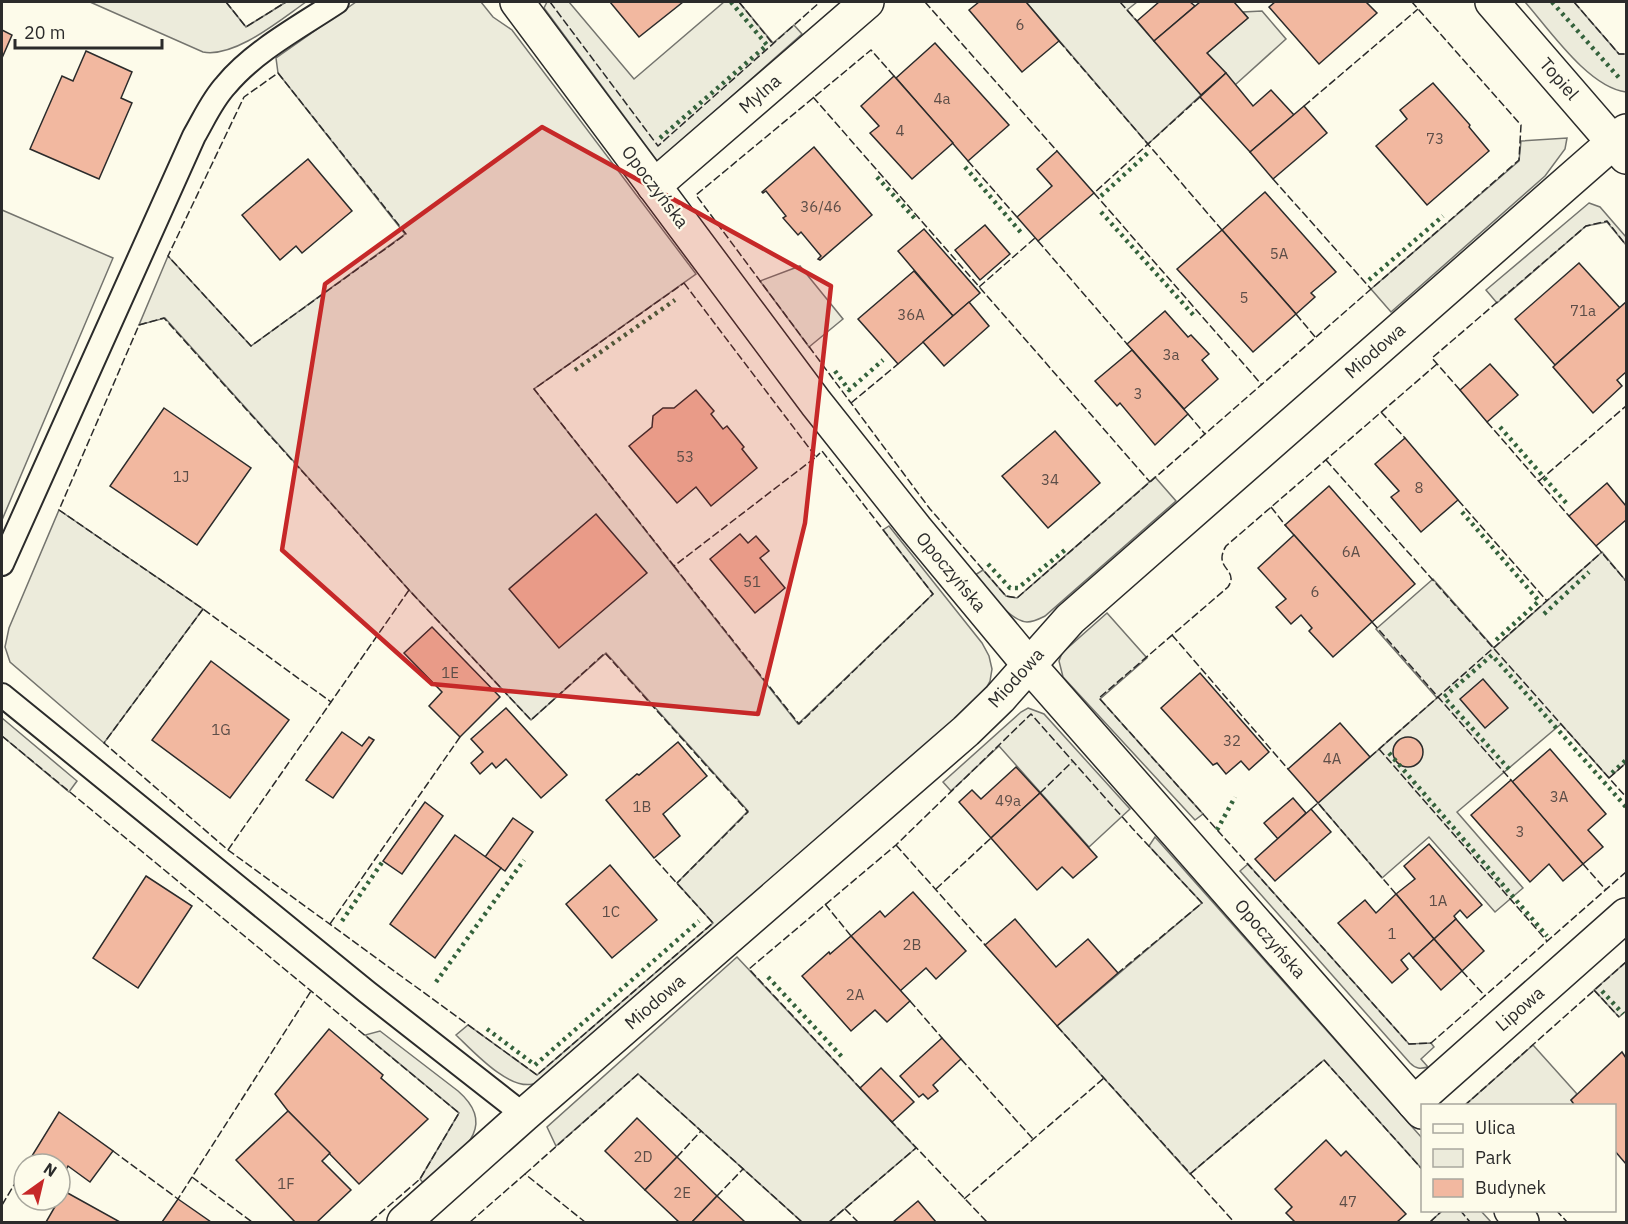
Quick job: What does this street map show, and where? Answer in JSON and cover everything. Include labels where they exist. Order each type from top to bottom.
[{"type":"street","name":"Opoczyńska","points":[[517,2],[816,403],[916,529],[1029,665],[1418,1107]]},
{"type":"street","name":"Mylna","points":[[654,186],[867,2]]},
{"type":"street","name":"Topiel","points":[[1492,2],[1622,143]]},
{"type":"street","name":"Miodowa","points":[[404,1222],[966,731],[1070,619],[1622,143]]},
{"type":"street","name":"Lipowa","points":[[1421,1104],[1626,915]]},
{"type":"lane","points":[[2,564],[194,136],[209,109],[224,86],[240,69],[337,2]]},
{"type":"lane","points":[[2,695],[339,970],[524,1115]]},
{"type":"highlighted area","points":[[542,127],[831,286],[805,523],[758,714],[432,684],[282,550],[325,284]]},
{"type":"green space","points":[[90,2],[226,2],[246,27],[286,2],[306,2],[243,44],[216,52],[203,52]]},
{"type":"green space","points":[[356,2],[481,2],[493,17],[512,30],[696,274],[534,389],[798,724],[933,594],[883,530],[889,526],[982,643],[989,656],[992,669],[990,681],[984,692],[974,702],[553,1072],[533,1084],[513,1081],[491,1068],[456,1035],[468,1025],[537,1075],[713,923],[677,883],[748,811],[606,653],[531,720],[409,590],[165,318],[139,325],[168,256],[251,346],[405,234],[278,73],[276,58]]},
{"type":"green space","points":[[547,2],[569,2],[634,79],[724,2],[739,2],[773,43],[794,25],[802,34],[658,162],[544,8]]},
{"type":"green space","points":[[1026,2],[1137,2],[1127,10],[1201,95],[1148,144]]},
{"type":"green space","points":[[1525,2],[1574,2],[1619,54],[1626,54],[1626,92],[1612,88],[1598,80],[1584,68],[1557,41]]},
{"type":"green space","points":[[1262,11],[1286,39],[1235,85],[1207,53],[1248,18],[1243,12]]},
{"type":"green space","points":[[1567,138],[1565,149],[1545,176],[1391,312],[1371,289],[1519,161],[1521,141]]},
{"type":"green space","points":[[1589,203],[1600,207],[1626,237],[1626,245],[1607,222],[1586,226],[1497,303],[1486,290]]},
{"type":"green space","points":[[2,210],[113,258],[2,520]]},
{"type":"green space","points":[[800,266],[843,319],[809,347],[760,281]]},
{"type":"green space","points":[[1155,477],[1176,501],[1045,616],[1027,622],[1013,616],[998,603],[975,575],[983,570],[1006,596],[1017,598]]},
{"type":"green space","points":[[59,510],[203,609],[104,743],[10,662],[5,647],[9,628]]},
{"type":"green space","points":[[1602,552],[1626,581],[1626,763],[1609,778],[1561,724],[1457,812],[1523,888],[1495,912],[1429,837],[1382,878],[1318,803],[1437,698],[1376,629],[1433,579],[1494,648]]},
{"type":"green space","points":[[1107,613],[1147,658],[1100,699],[1203,814],[1195,820],[1063,677],[1059,661],[1062,653]]},
{"type":"green space","points":[[1028,708],[1044,714],[1130,809],[1089,847],[999,746],[951,791],[943,782]]},
{"type":"green space","points":[[2,718],[77,781],[69,792],[2,736]]},
{"type":"green space","points":[[1155,837],[1421,1137],[1421,1168],[1324,1060],[1190,1174],[1057,1026],[1202,903],[1149,846]]},
{"type":"green space","points":[[1248,864],[1409,1044],[1431,1043],[1434,1047],[1421,1059],[1428,1067],[1418,1068],[1410,1063],[1240,871]]},
{"type":"green space","points":[[737,957],[916,1148],[829,1222],[802,1222],[638,1074],[556,1146],[547,1127]]},
{"type":"green space","points":[[1626,962],[1626,1011],[1619,1017],[1594,990]]},
{"type":"green space","points":[[380,1031],[458,1091],[471,1105],[476,1118],[475,1130],[469,1142],[424,1184],[420,1179],[459,1113],[365,1035]]},
{"type":"green space","points":[[1533,1045],[1577,1094],[1571,1100],[1574,1104],[1466,1104]]},
{"type":"green space","points":[[1441,1212],[1482,1212],[1491,1222],[1430,1222]]},
{"type":"building","points":[[610,2],[683,2],[639,37]]},
{"type":"building","points":[[979,2],[1026,2],[1059,41],[1022,72],[969,10]]},
{"type":"building","points":[[1159,2],[1190,2],[1195,6],[1154,41],[1137,21]]},
{"type":"building","points":[[1200,2],[1234,2],[1248,18],[1207,53],[1226,73],[1201,95],[1154,41]]},
{"type":"building","points":[[1275,2],[1366,2],[1377,13],[1319,64],[1269,7]]},
{"type":"building","points":[[2,30],[12,35],[2,58]]},
{"type":"building","points":[[935,43],[1009,125],[968,161],[896,78]]},
{"type":"building","points":[[86,51],[132,72],[121,98],[132,103],[99,179],[30,149],[62,76],[73,81]]},
{"type":"building","points":[[1226,73],[1253,106],[1271,90],[1294,115],[1250,152],[1200,97]]},
{"type":"building","points":[[894,76],[953,143],[912,179],[870,133],[879,126],[861,106]]},
{"type":"building","points":[[1433,83],[1470,125],[1469,127],[1489,151],[1427,205],[1376,146],[1407,119],[1400,110]]},
{"type":"building","points":[[1304,106],[1327,133],[1273,179],[1250,152]]},
{"type":"building","points":[[814,147],[872,215],[820,260],[818,259],[821,256],[801,232],[798,235],[783,218],[786,216],[766,191],[762,192]]},
{"type":"building","points":[[1057,151],[1094,193],[1038,241],[1017,217],[1052,186],[1037,169]]},
{"type":"building","points":[[308,159],[352,211],[302,253],[296,246],[280,260],[242,215]]},
{"type":"building","points":[[1265,192],[1336,272],[1311,293],[1315,297],[1296,314],[1222,230]]},
{"type":"building","points":[[985,225],[1010,254],[980,280],[955,250]]},
{"type":"building","points":[[924,229],[980,293],[953,316],[898,251]]},
{"type":"building","points":[[1222,230],[1296,314],[1253,352],[1177,269]]},
{"type":"building","points":[[1579,263],[1620,308],[1555,365],[1515,319]]},
{"type":"building","points":[[914,271],[953,316],[898,364],[858,319]]},
{"type":"building","points":[[969,302],[989,326],[944,366],[923,342]]},
{"type":"building","points":[[1626,302],[1626,372],[1617,380],[1622,386],[1593,413],[1553,367]]},
{"type":"building","points":[[1165,311],[1188,337],[1191,335],[1209,354],[1202,360],[1218,379],[1184,409],[1127,344]]},
{"type":"building","points":[[1132,350],[1188,414],[1155,445],[1120,403],[1117,406],[1095,381]]},
{"type":"building","points":[[1490,364],[1518,395],[1487,422],[1460,390]]},
{"type":"building","points":[[696,390],[714,411],[711,414],[723,429],[727,426],[757,468],[711,506],[696,487],[677,503],[629,446],[652,427],[653,416],[663,408],[674,408]]},
{"type":"building","points":[[164,408],[251,468],[197,545],[110,486]]},
{"type":"building","points":[[1055,431],[1100,483],[1048,528],[1002,476]]},
{"type":"building","points":[[1405,438],[1458,500],[1421,532],[1391,497],[1399,491],[1375,464]]},
{"type":"building","points":[[1607,483],[1626,506],[1626,520],[1596,546],[1569,516]]},
{"type":"building","points":[[1329,486],[1415,584],[1372,622],[1285,525]]},
{"type":"building","points":[[596,514],[647,573],[559,648],[509,589]]},
{"type":"building","points":[[740,534],[748,543],[756,536],[769,551],[760,558],[785,588],[755,613],[710,559]]},
{"type":"building","points":[[1294,535],[1372,622],[1333,657],[1309,631],[1312,628],[1301,615],[1291,624],[1276,607],[1286,599],[1258,568]]},
{"type":"building","points":[[432,627],[500,697],[460,737],[429,706],[442,692],[404,653]]},
{"type":"building","points":[[211,661],[289,720],[230,798],[152,740]]},
{"type":"building","points":[[1200,673],[1269,752],[1249,770],[1241,761],[1226,774],[1217,763],[1213,765],[1161,708]]},
{"type":"building","points":[[1483,679],[1508,708],[1485,728],[1460,699]]},
{"type":"building","points":[[506,708],[567,775],[541,798],[506,759],[496,768],[492,763],[480,774],[471,763],[483,752],[471,739]]},
{"type":"building","points":[[1340,723],[1370,757],[1318,803],[1288,769]]},
{"type":"building","points":[[342,732],[362,746],[369,737],[374,740],[333,798],[306,780]]},
{"type":"building","points":[[1408,737],[1419,741],[1423,752],[1419,763],[1408,767],[1397,763],[1393,752],[1397,741]]},
{"type":"building","points":[[678,742],[707,776],[663,814],[680,836],[654,858],[606,800]]},
{"type":"building","points":[[1550,749],[1606,814],[1588,830],[1603,847],[1583,864],[1512,782]]},
{"type":"building","points":[[1016,767],[1040,793],[991,838],[959,802],[972,790],[981,799]]},
{"type":"building","points":[[1511,780],[1583,864],[1563,881],[1549,864],[1530,882],[1471,815]]},
{"type":"building","points":[[1040,793],[1097,857],[1073,878],[1062,867],[1037,890],[991,838]]},
{"type":"building","points":[[1293,798],[1306,813],[1278,839],[1264,823]]},
{"type":"building","points":[[425,802],[443,816],[402,874],[383,861]]},
{"type":"building","points":[[1311,809],[1331,832],[1275,881],[1255,859]]},
{"type":"building","points":[[513,818],[533,832],[505,871],[485,857]]},
{"type":"building","points":[[455,835],[501,868],[435,958],[390,924]]},
{"type":"building","points":[[1429,844],[1482,905],[1467,918],[1460,910],[1454,916],[1456,919],[1434,939],[1396,894],[1415,879],[1404,866]]},
{"type":"building","points":[[610,865],[657,920],[612,958],[566,904]]},
{"type":"building","points":[[146,876],[192,906],[138,988],[93,958]]},
{"type":"building","points":[[913,892],[966,951],[936,979],[926,968],[900,991],[851,936],[880,911],[885,917]]},
{"type":"building","points":[[1396,894],[1434,939],[1413,958],[1409,953],[1401,960],[1408,969],[1392,983],[1338,923],[1365,900],[1376,913]]},
{"type":"building","points":[[1015,919],[1056,967],[1088,939],[1118,973],[1057,1026],[985,945]]},
{"type":"building","points":[[1456,919],[1484,951],[1462,971],[1434,939]]},
{"type":"building","points":[[851,936],[910,1001],[887,1022],[875,1010],[851,1031],[802,976]]},
{"type":"building","points":[[1434,939],[1462,971],[1441,990],[1413,958]]},
{"type":"building","points":[[329,1029],[383,1075],[381,1078],[428,1119],[359,1184],[288,1111],[275,1094]]},
{"type":"building","points":[[942,1038],[961,1059],[933,1085],[938,1091],[928,1099],[923,1094],[919,1097],[900,1076]]},
{"type":"building","points":[[1622,1052],[1626,1058],[1626,1164],[1616,1152],[1616,1104],[1574,1104],[1571,1100]]},
{"type":"building","points":[[881,1068],[914,1102],[892,1122],[860,1088]]},
{"type":"building","points":[[288,1111],[330,1153],[322,1161],[351,1190],[317,1222],[295,1222],[236,1160]]},
{"type":"building","points":[[59,1112],[113,1151],[90,1182],[72,1169],[72,1152],[34,1152]]},
{"type":"building","points":[[637,1118],[677,1157],[645,1190],[605,1151]]},
{"type":"building","points":[[1326,1140],[1341,1156],[1346,1151],[1406,1214],[1397,1222],[1295,1222],[1286,1213],[1292,1207],[1275,1189]]},
{"type":"building","points":[[677,1157],[717,1196],[692,1222],[679,1222],[645,1190]]},
{"type":"building","points":[[72,1195],[120,1222],[46,1222],[52,1212],[72,1212]]},
{"type":"building","points":[[717,1196],[745,1222],[692,1222]]},
{"type":"building","points":[[178,1199],[211,1222],[162,1222]]},
{"type":"building","points":[[918,1201],[936,1222],[893,1222]]},
{"type":"hedge","points":[[660,138],[767,45],[731,2]]},
{"type":"hedge","points":[[1552,2],[1621,80]]},
{"type":"hedge","points":[[1101,196],[1150,151]]},
{"type":"hedge","points":[[965,167],[1023,235]]},
{"type":"hedge","points":[[877,177],[917,221]]},
{"type":"hedge","points":[[1101,212],[1196,318]]},
{"type":"hedge","points":[[1369,280],[1443,216]]},
{"type":"hedge","points":[[575,370],[675,300]]},
{"type":"hedge","points":[[835,371],[849,390],[883,360]]},
{"type":"hedge","points":[[1500,427],[1568,505]]},
{"type":"hedge","points":[[1462,512],[1539,601],[1496,640]]},
{"type":"hedge","points":[[988,564],[1010,588],[1018,588],[1065,550]]},
{"type":"hedge","points":[[1544,614],[1589,572]]},
{"type":"hedge","points":[[1509,769],[1444,697],[1492,655],[1626,807]]},
{"type":"hedge","points":[[1389,753],[1547,936]]},
{"type":"hedge","points":[[1612,773],[1626,760]]},
{"type":"hedge","points":[[1217,830],[1235,797]]},
{"type":"hedge","points":[[436,982],[524,860]]},
{"type":"hedge","points":[[342,921],[383,861]]},
{"type":"hedge","points":[[487,1029],[535,1065],[699,921]]},
{"type":"hedge","points":[[768,977],[843,1058]]},
{"type":"hedge","points":[[1602,991],[1623,1014]]},
{"type":"fence","points":[[226,2],[246,27],[286,2]]},
{"type":"fence","points":[[550,2],[658,146],[820,2]]},
{"type":"fence","points":[[739,2],[773,44]]},
{"type":"fence","points":[[925,2],[1057,151]]},
{"type":"fence","points":[[1120,2],[1137,21]]},
{"type":"fence","points":[[894,76],[871,50],[696,195],[930,509],[1006,596],[1017,598],[1519,160],[1521,125],[1412,2]]},
{"type":"fence","points":[[1574,2],[1619,54],[1626,54]]},
{"type":"fence","points":[[1304,106],[1418,9]]},
{"type":"fence","points":[[1059,41],[1222,230]]},
{"type":"fence","points":[[278,73],[406,234],[251,346],[168,256],[244,97],[278,73]]},
{"type":"fence","points":[[813,97],[1150,482]]},
{"type":"fence","points":[[1200,97],[1094,193],[1262,385]]},
{"type":"fence","points":[[968,161],[1017,217]]},
{"type":"fence","points":[[1273,179],[1371,289]]},
{"type":"fence","points":[[1460,390],[1432,358],[1586,226],[1607,221],[1626,245]]},
{"type":"fence","points":[[979,287],[1035,238]]},
{"type":"fence","points":[[1038,241],[1127,344]]},
{"type":"fence","points":[[684,283],[816,457],[674,566],[534,389],[684,283]]},
{"type":"fence","points":[[1296,314],[1316,338]]},
{"type":"fence","points":[[409,590],[331,702],[203,609],[59,510],[139,325],[164,318],[409,590],[531,720],[605,653],[748,812],[677,883]]},
{"type":"fence","points":[[851,403],[898,364]]},
{"type":"fence","points":[[1437,364],[1226,546],[1222,560],[1231,576],[1228,587],[1099,698],[1409,1044],[1431,1043],[1626,872]]},
{"type":"fence","points":[[1539,481],[1626,406]]},
{"type":"fence","points":[[1381,412],[1405,438]]},
{"type":"fence","points":[[1188,414],[1205,434]]},
{"type":"fence","points":[[1487,422],[1569,516]]},
{"type":"fence","points":[[674,566],[799,724],[933,594],[822,451],[816,457]]},
{"type":"fence","points":[[1326,460],[1626,797]]},
{"type":"fence","points":[[1458,500],[1547,601]]},
{"type":"fence","points":[[1271,507],[1286,526]]},
{"type":"fence","points":[[1596,546],[1626,581]]},
{"type":"fence","points":[[1370,757],[1602,552]]},
{"type":"fence","points":[[203,609],[104,743],[228,850],[537,1075],[713,923],[654,858]]},
{"type":"fence","points":[[1372,622],[1511,780]]},
{"type":"fence","points":[[1172,635],[1288,769]]},
{"type":"fence","points":[[228,850],[331,702]]},
{"type":"fence","points":[[861,1089],[749,969],[896,845],[1031,714],[1202,903],[1118,973]]},
{"type":"fence","points":[[2,736],[459,1113],[420,1179],[370,1222]]},
{"type":"fence","points":[[330,924],[460,737]]},
{"type":"fence","points":[[1379,749],[1547,941]]},
{"type":"fence","points":[[1040,793],[1072,762]]},
{"type":"fence","points":[[1609,778],[1626,763]]},
{"type":"fence","points":[[1311,809],[1318,803],[1396,894]]},
{"type":"fence","points":[[936,889],[991,838]]},
{"type":"fence","points":[[896,845],[985,945]]},
{"type":"fence","points":[[1583,864],[1606,890]]},
{"type":"fence","points":[[825,904],[851,936]]},
{"type":"fence","points":[[1466,1104],[1626,962]]},
{"type":"fence","points":[[1462,971],[1485,996]]},
{"type":"fence","points":[[1594,990],[1619,1017]]},
{"type":"fence","points":[[113,1151],[178,1199],[311,991]]},
{"type":"fence","points":[[910,1001],[942,1038]]},
{"type":"fence","points":[[1057,1026],[1234,1222]]},
{"type":"fence","points":[[961,1059],[1033,1139]]},
{"type":"fence","points":[[1190,1174],[1324,1060],[1421,1168]]},
{"type":"fence","points":[[525,1174],[638,1074],[802,1222]]},
{"type":"fence","points":[[964,1199],[1104,1078]]},
{"type":"fence","points":[[890,1120],[987,1222]]},
{"type":"fence","points":[[677,1157],[701,1131]]},
{"type":"fence","points":[[829,1222],[916,1148]]},
{"type":"fence","points":[[717,1196],[743,1169]]},
{"type":"fence","points":[[470,1222],[525,1174],[585,1222]]},
{"type":"fence","points":[[192,1177],[252,1222]]},
{"type":"fence","points":[[2,1205],[12,1188]]},
{"type":"fence","points":[[845,1209],[858,1222]]},
{"type":"fence","points":[[1430,1222],[1441,1212]]},
{"type":"fence","points":[[1462,1212],[1470,1222]]},
{"type":"fence","points":[[1558,1212],[1567,1222]]}]
